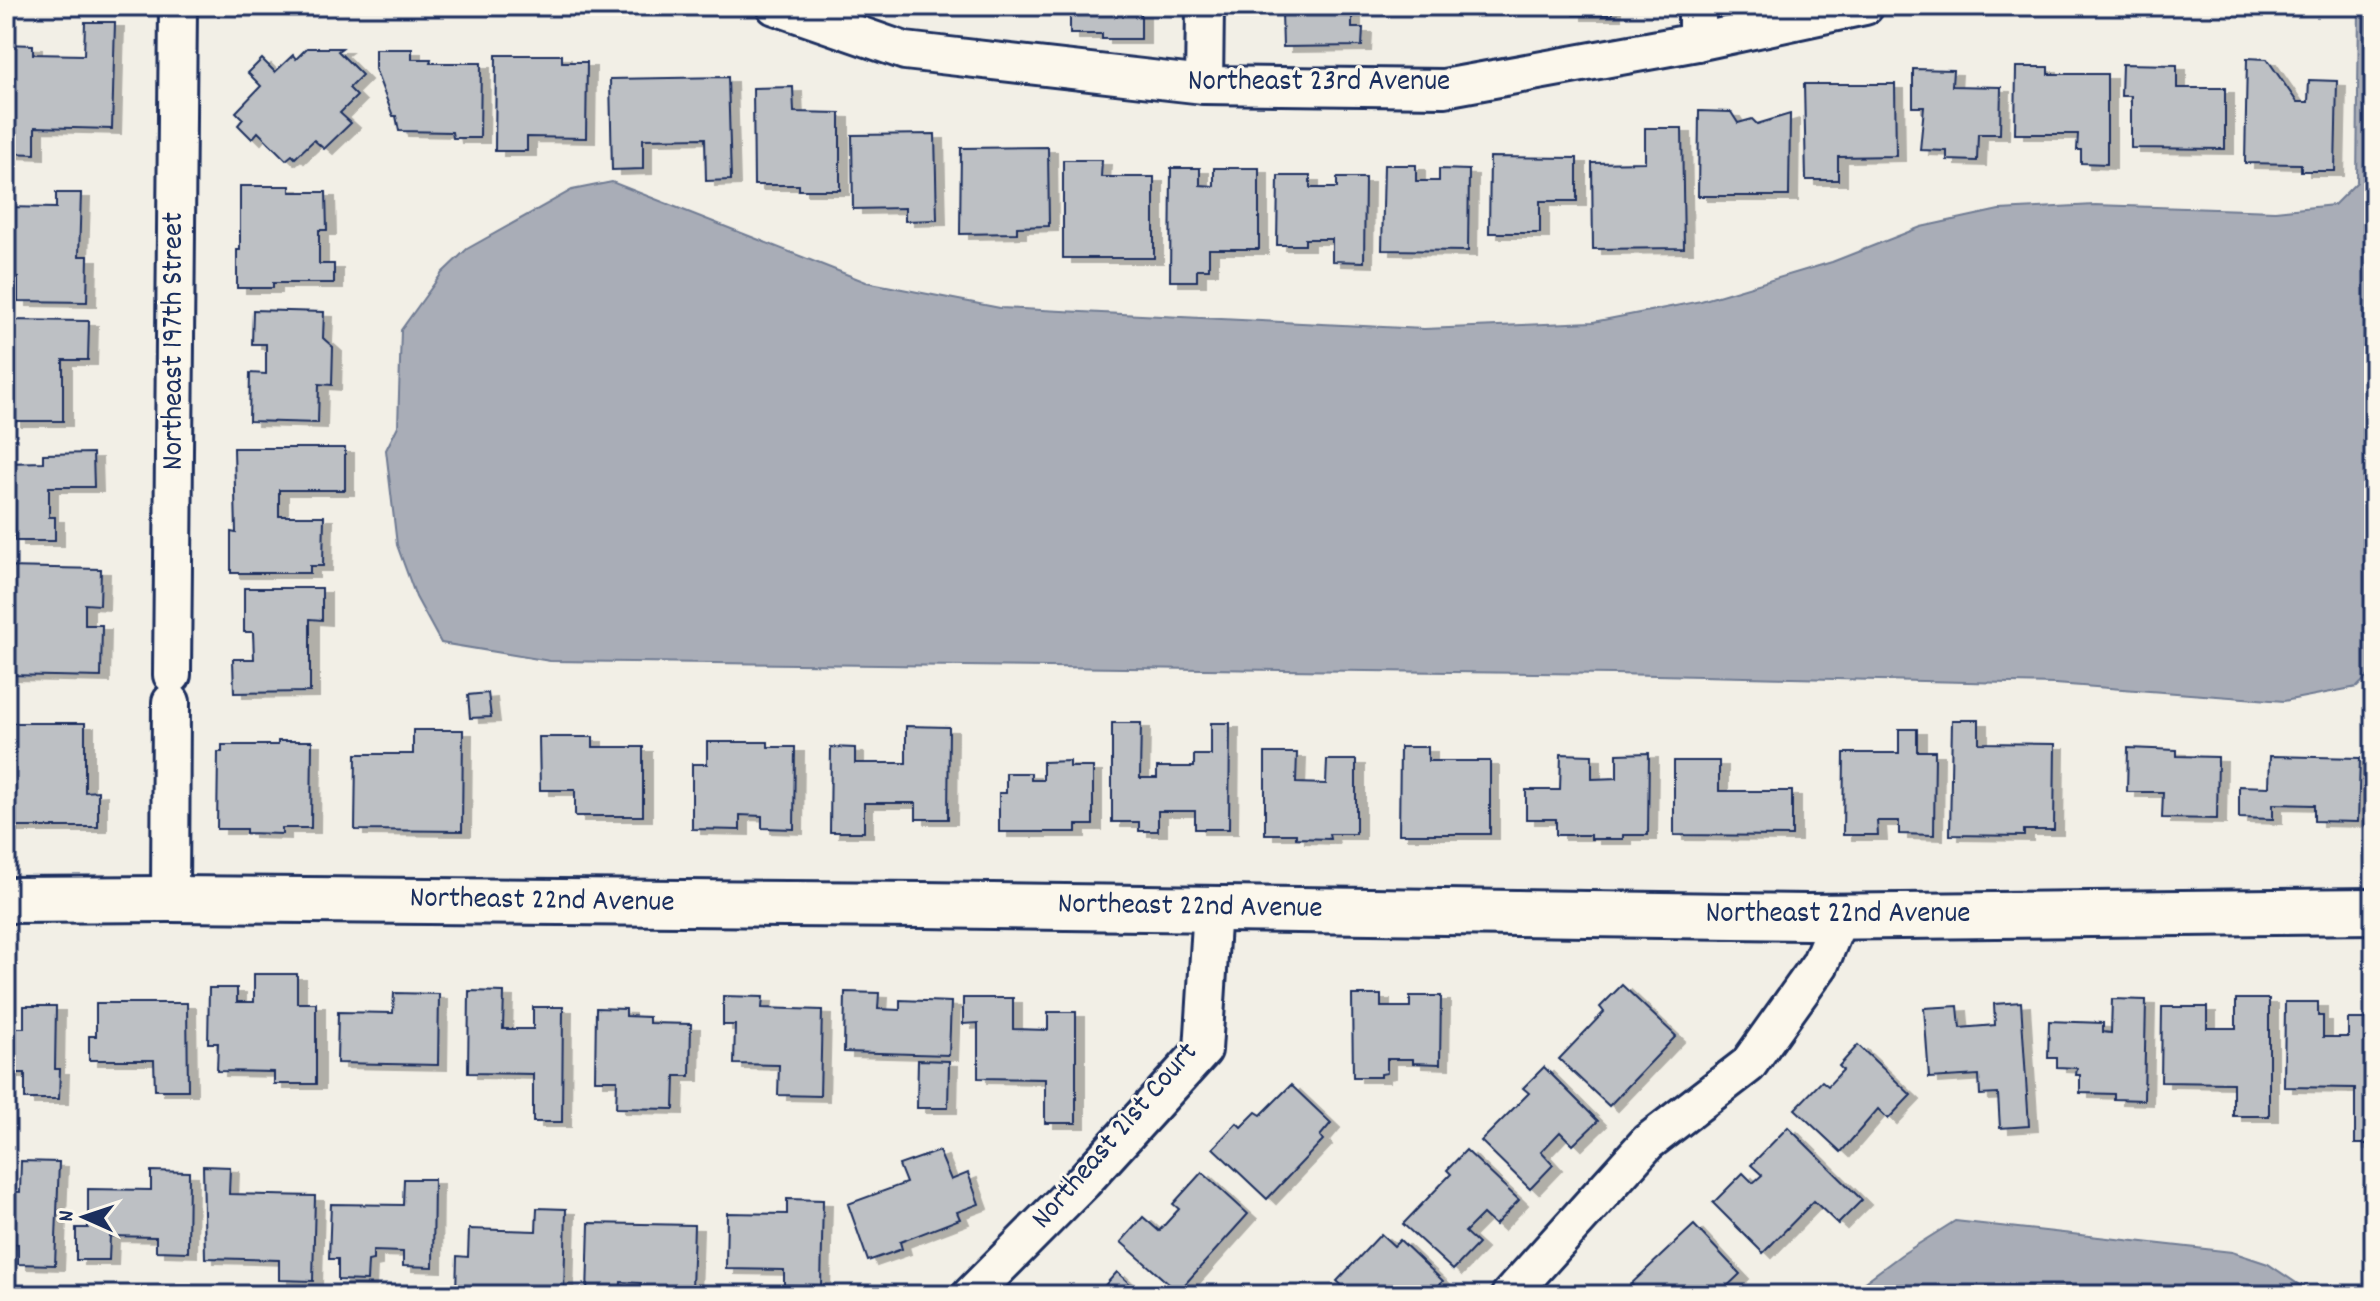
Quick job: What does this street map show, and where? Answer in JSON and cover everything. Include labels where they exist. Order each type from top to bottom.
[{"type":"street","name":"Northeast 197th Street","points":[[170,899],[178,6]]},
{"type":"street","name":"Northeast 23rd Avenue","points":[[775,6],[905,51],[1204,85],[1444,88],[1697,42],[1865,6]]},
{"type":"street","points":[[1204,85],[1205,6]]},
{"type":"street","points":[[1697,6],[1697,42]]},
{"type":"street","name":"Northeast 22nd Avenue","points":[[6,900],[1212,908],[1840,916],[2374,911]]},
{"type":"street","name":"Northeast 21st Court","points":[[971,1295],[1083,1182],[1203,1050],[1212,908]]},
{"type":"street","points":[[1510,1295],[1648,1142],[1748,1065],[1820,964],[1840,916]]},
{"type":"shaded area","points":[[2359,6],[2374,6],[2374,670],[2357,687],[2284,701],[2055,684],[1612,674],[550,661],[441,643],[416,597],[397,545],[386,450],[398,426],[401,330],[442,273],[467,249],[572,190],[612,182],[866,282],[1000,308],[1424,329],[1593,322],[1701,301],[1832,262],[1921,227],[1999,210],[2095,205],[2275,211],[2334,205],[2357,182]]},
{"type":"shaded area","points":[[1955,1221],[2232,1252],[2268,1264],[2314,1295],[1847,1295],[1901,1255]]},
{"type":"building","points":[[1070,6],[1130,6],[1130,12],[1141,12],[1141,39],[1102,39],[1102,34],[1070,34]]},
{"type":"building","points":[[1297,6],[1352,6],[1352,28],[1363,28],[1362,46],[1283,47],[1282,12],[1297,12]]},
{"type":"building","points":[[1573,6],[1612,6],[1612,15],[1573,15]]},
{"type":"building","points":[[85,22],[115,22],[112,129],[35,127],[35,154],[6,153],[6,44],[33,45],[33,54],[84,55]]},
{"type":"building","points":[[307,48],[342,48],[338,51],[362,75],[349,88],[357,96],[340,113],[351,123],[324,149],[314,140],[295,158],[292,155],[286,160],[258,132],[252,139],[238,125],[243,119],[236,112],[261,86],[248,73],[262,59],[275,72],[293,55],[296,59]]},
{"type":"building","points":[[375,49],[412,49],[412,59],[431,59],[430,63],[481,63],[480,138],[453,138],[452,132],[399,131],[396,116],[393,116],[375,69]]},
{"type":"building","points":[[496,55],[562,55],[562,62],[587,62],[586,138],[527,137],[527,151],[495,151]]},
{"type":"building","points":[[2247,58],[2267,59],[2297,102],[2308,102],[2309,80],[2337,81],[2335,171],[2301,171],[2301,164],[2245,163]]},
{"type":"building","points":[[2122,64],[2177,65],[2177,88],[2225,88],[2225,149],[2131,148],[2131,96],[2121,96]]},
{"type":"building","points":[[2016,67],[2048,67],[2048,74],[2107,74],[2107,164],[2081,163],[2081,150],[2077,150],[2078,134],[2015,134]]},
{"type":"building","points":[[1913,69],[1953,70],[1952,86],[2001,87],[2000,134],[1978,134],[1977,161],[1947,160],[1947,151],[1920,150],[1924,107],[1913,107]]},
{"type":"building","points":[[728,77],[731,180],[706,181],[705,138],[643,139],[643,169],[612,170],[610,79]]},
{"type":"building","points":[[1804,84],[1895,84],[1896,156],[1838,157],[1838,180],[1806,180]]},
{"type":"building","points":[[793,87],[794,112],[840,113],[840,190],[799,190],[799,185],[754,185],[753,88]]},
{"type":"building","points":[[1699,111],[1731,112],[1738,123],[1752,119],[1757,124],[1790,114],[1789,196],[1698,196]]},
{"type":"building","points":[[1645,128],[1682,128],[1684,248],[1593,249],[1592,163],[1645,162]]},
{"type":"building","points":[[935,134],[937,220],[905,221],[905,208],[853,209],[852,135]]},
{"type":"building","points":[[1048,147],[1049,226],[1017,227],[1017,233],[960,234],[961,148]]},
{"type":"building","points":[[1490,157],[1577,158],[1577,201],[1540,201],[1540,233],[1489,233]]},
{"type":"building","points":[[1063,160],[1102,160],[1101,177],[1154,177],[1154,258],[1063,258]]},
{"type":"building","points":[[1384,165],[1416,165],[1416,181],[1439,181],[1439,169],[1469,170],[1468,251],[1382,250]]},
{"type":"building","points":[[1171,168],[1200,168],[1200,185],[1214,186],[1214,168],[1259,168],[1259,249],[1209,249],[1209,269],[1197,269],[1197,281],[1170,281]]},
{"type":"building","points":[[1278,176],[1310,176],[1310,188],[1337,188],[1337,178],[1365,178],[1364,262],[1332,261],[1332,239],[1305,239],[1305,245],[1277,245]]},
{"type":"building","points":[[240,186],[290,186],[290,192],[326,192],[327,230],[319,230],[319,264],[334,264],[334,283],[273,283],[273,288],[237,288]]},
{"type":"building","points":[[56,193],[81,193],[79,256],[88,256],[87,302],[18,301],[18,278],[6,277],[6,207],[56,208]]},
{"type":"building","points":[[253,310],[324,312],[323,338],[333,347],[332,385],[319,384],[318,423],[249,421],[250,373],[266,374],[266,344],[252,344]]},
{"type":"building","points":[[6,320],[89,321],[88,360],[63,360],[63,421],[12,421],[12,400],[6,399]]},
{"type":"building","points":[[234,448],[345,448],[345,490],[279,490],[279,516],[324,516],[323,566],[310,566],[310,573],[231,573],[231,532],[236,533]]},
{"type":"building","points":[[93,453],[94,487],[49,487],[49,517],[55,517],[55,541],[15,541],[14,518],[6,518],[6,463],[43,462],[43,454]]},
{"type":"building","points":[[6,567],[101,569],[100,605],[85,604],[85,625],[102,625],[101,677],[6,675]]},
{"type":"building","points":[[244,588],[322,588],[322,620],[310,619],[310,692],[234,693],[233,659],[254,659],[253,632],[244,632]]},
{"type":"building","points":[[488,693],[491,717],[470,718],[468,695]]},
{"type":"building","points":[[1952,720],[1979,720],[1979,743],[2055,744],[2054,830],[2024,830],[2024,836],[1950,835]]},
{"type":"building","points":[[6,723],[85,723],[85,792],[98,791],[98,827],[9,827]]},
{"type":"building","points":[[1112,723],[1141,723],[1140,778],[1157,778],[1157,767],[1194,767],[1194,755],[1211,755],[1211,723],[1230,723],[1229,829],[1195,829],[1195,811],[1158,811],[1158,831],[1139,831],[1139,822],[1112,822]]},
{"type":"building","points":[[906,726],[949,727],[948,819],[916,819],[916,803],[864,803],[864,832],[830,832],[831,747],[855,748],[855,763],[906,763]]},
{"type":"building","points":[[1899,729],[1917,729],[1917,751],[1935,751],[1934,835],[1899,834],[1899,821],[1877,821],[1878,835],[1843,835],[1844,753],[1899,753]]},
{"type":"building","points":[[413,730],[463,730],[462,831],[355,830],[356,754],[413,754]]},
{"type":"building","points":[[539,737],[593,737],[593,747],[643,747],[643,816],[575,816],[575,790],[540,790]]},
{"type":"building","points":[[278,741],[312,741],[311,828],[282,828],[282,834],[217,829],[218,752],[222,752],[222,745],[278,745]]},
{"type":"building","points":[[707,742],[768,742],[768,747],[795,747],[794,829],[762,828],[762,816],[740,815],[740,830],[692,829],[692,764],[707,764]]},
{"type":"building","points":[[1400,747],[1428,747],[1428,761],[1490,761],[1490,834],[1399,834]]},
{"type":"building","points":[[2128,748],[2177,750],[2177,756],[2218,757],[2217,819],[2162,818],[2163,792],[2127,792]]},
{"type":"building","points":[[1265,753],[1297,753],[1296,783],[1326,784],[1327,760],[1356,760],[1356,834],[1329,834],[1330,839],[1265,834]]},
{"type":"building","points":[[1649,753],[1648,835],[1591,839],[1591,835],[1556,835],[1556,819],[1526,819],[1526,790],[1560,790],[1561,754],[1592,755],[1592,779],[1617,778],[1617,754]]},
{"type":"building","points":[[2270,756],[2360,758],[2358,822],[2314,821],[2314,805],[2273,804],[2273,819],[2239,818],[2239,786],[2269,787]]},
{"type":"building","points":[[1070,761],[1070,767],[1093,767],[1093,825],[1076,825],[1076,832],[999,832],[999,793],[1006,793],[1006,773],[1031,773],[1031,780],[1043,780],[1043,762]]},
{"type":"building","points":[[1674,761],[1719,761],[1719,791],[1792,791],[1792,836],[1674,835]]},
{"type":"building","points":[[254,974],[297,974],[297,1003],[316,1003],[316,1084],[274,1084],[274,1072],[217,1071],[218,1043],[208,1043],[209,988],[237,988],[237,1002],[254,1002]]},
{"type":"building","points":[[1622,985],[1676,1036],[1609,1106],[1559,1059],[1604,1012],[1600,1007]]},
{"type":"building","points":[[469,991],[504,992],[503,1029],[533,1029],[533,1007],[563,1007],[562,1122],[533,1122],[533,1074],[468,1073]]},
{"type":"building","points":[[845,992],[879,993],[878,1009],[900,1010],[900,1000],[951,1002],[949,1055],[844,1052]]},
{"type":"building","points":[[394,993],[439,994],[438,1065],[337,1063],[338,1012],[393,1013]]},
{"type":"building","points":[[1352,995],[1381,995],[1381,1007],[1410,1007],[1410,996],[1441,996],[1440,1064],[1413,1063],[1413,1059],[1387,1059],[1387,1073],[1381,1074],[1381,1077],[1353,1077]]},
{"type":"building","points":[[723,996],[763,997],[762,1008],[822,1010],[820,1096],[778,1095],[779,1065],[734,1064],[735,1025],[723,1025]]},
{"type":"building","points":[[963,998],[1013,998],[1013,1029],[1048,1030],[1048,1012],[1076,1012],[1076,1123],[1045,1123],[1045,1079],[978,1078],[978,1023],[963,1024]]},
{"type":"building","points":[[2112,999],[2146,1000],[2144,1100],[2114,1099],[2114,1094],[2080,1093],[2077,1068],[2057,1067],[2057,1058],[2048,1058],[2049,1021],[2103,1023],[2103,1032],[2111,1033]]},
{"type":"building","points":[[2236,999],[2269,999],[2269,1116],[2233,1116],[2233,1083],[2161,1082],[2162,1007],[2207,1007],[2207,1028],[2236,1028]]},
{"type":"building","points":[[2021,1002],[2029,1126],[2000,1128],[1998,1094],[1980,1095],[1979,1075],[1929,1078],[1924,1008],[1958,1006],[1960,1028],[1995,1025],[1994,1004]]},
{"type":"building","points":[[2285,1002],[2318,1002],[2318,1016],[2323,1016],[2323,1037],[2348,1037],[2348,1019],[2374,1019],[2374,1144],[2355,1144],[2355,1088],[2284,1087]]},
{"type":"building","points":[[96,1003],[187,1003],[188,1090],[155,1090],[154,1060],[89,1060],[89,1036],[96,1036]]},
{"type":"building","points":[[24,1006],[56,1006],[55,1069],[60,1069],[59,1099],[25,1099],[25,1073],[6,1073],[6,1028],[24,1028]]},
{"type":"building","points":[[596,1008],[626,1009],[626,1016],[649,1017],[649,1023],[691,1024],[690,1076],[675,1076],[674,1109],[616,1108],[617,1080],[595,1080]]},
{"type":"building","points":[[1858,1045],[1911,1095],[1888,1119],[1878,1109],[1841,1152],[1795,1109],[1822,1081],[1828,1086],[1843,1070],[1839,1066]]},
{"type":"building","points":[[918,1060],[949,1061],[948,1108],[917,1108]]},
{"type":"building","points":[[1544,1067],[1598,1121],[1573,1145],[1560,1132],[1541,1152],[1553,1165],[1530,1189],[1481,1141],[1529,1093],[1523,1088]]},
{"type":"building","points":[[1291,1085],[1331,1123],[1320,1136],[1323,1140],[1267,1199],[1213,1148],[1237,1123],[1241,1127],[1256,1112],[1261,1115]]},
{"type":"building","points":[[1788,1127],[1862,1200],[1838,1224],[1814,1201],[1763,1253],[1713,1203],[1743,1173],[1753,1183],[1762,1175],[1751,1165]]},
{"type":"building","points":[[1466,1150],[1519,1200],[1495,1225],[1483,1214],[1465,1232],[1478,1244],[1453,1270],[1403,1224],[1451,1174],[1447,1170]]},
{"type":"building","points":[[939,1151],[951,1180],[968,1173],[979,1204],[957,1212],[960,1219],[900,1242],[902,1249],[868,1261],[848,1204],[906,1183],[899,1165]]},
{"type":"building","points":[[21,1161],[59,1162],[55,1265],[18,1264],[18,1244],[6,1243],[6,1191],[20,1192]]},
{"type":"building","points":[[203,1166],[230,1167],[229,1194],[315,1196],[313,1281],[279,1280],[279,1260],[205,1258]]},
{"type":"building","points":[[151,1171],[189,1172],[188,1252],[156,1251],[156,1237],[110,1236],[109,1260],[76,1260],[76,1228],[88,1228],[88,1189],[151,1190]]},
{"type":"building","points":[[1202,1172],[1248,1214],[1178,1292],[1121,1242],[1143,1217],[1159,1231],[1179,1209],[1173,1204]]},
{"type":"building","points":[[404,1179],[434,1179],[433,1267],[403,1266],[403,1252],[373,1251],[373,1260],[368,1261],[367,1281],[338,1280],[338,1259],[329,1259],[331,1204],[403,1205]]},
{"type":"building","points":[[787,1199],[823,1200],[821,1286],[784,1285],[784,1270],[726,1269],[727,1213],[787,1214]]},
{"type":"building","points":[[537,1208],[566,1209],[564,1295],[456,1294],[457,1256],[468,1257],[469,1229],[536,1231]]},
{"type":"building","points":[[589,1223],[694,1225],[692,1291],[640,1290],[641,1283],[621,1282],[620,1295],[587,1295]]},
{"type":"building","points":[[1694,1225],[1740,1274],[1718,1295],[1641,1295],[1631,1284]]},
{"type":"building","points":[[1381,1234],[1394,1246],[1400,1240],[1443,1281],[1430,1295],[1352,1295],[1337,1281]]},
{"type":"building","points":[[1117,1272],[1142,1295],[1100,1295],[1098,1293]]}]
